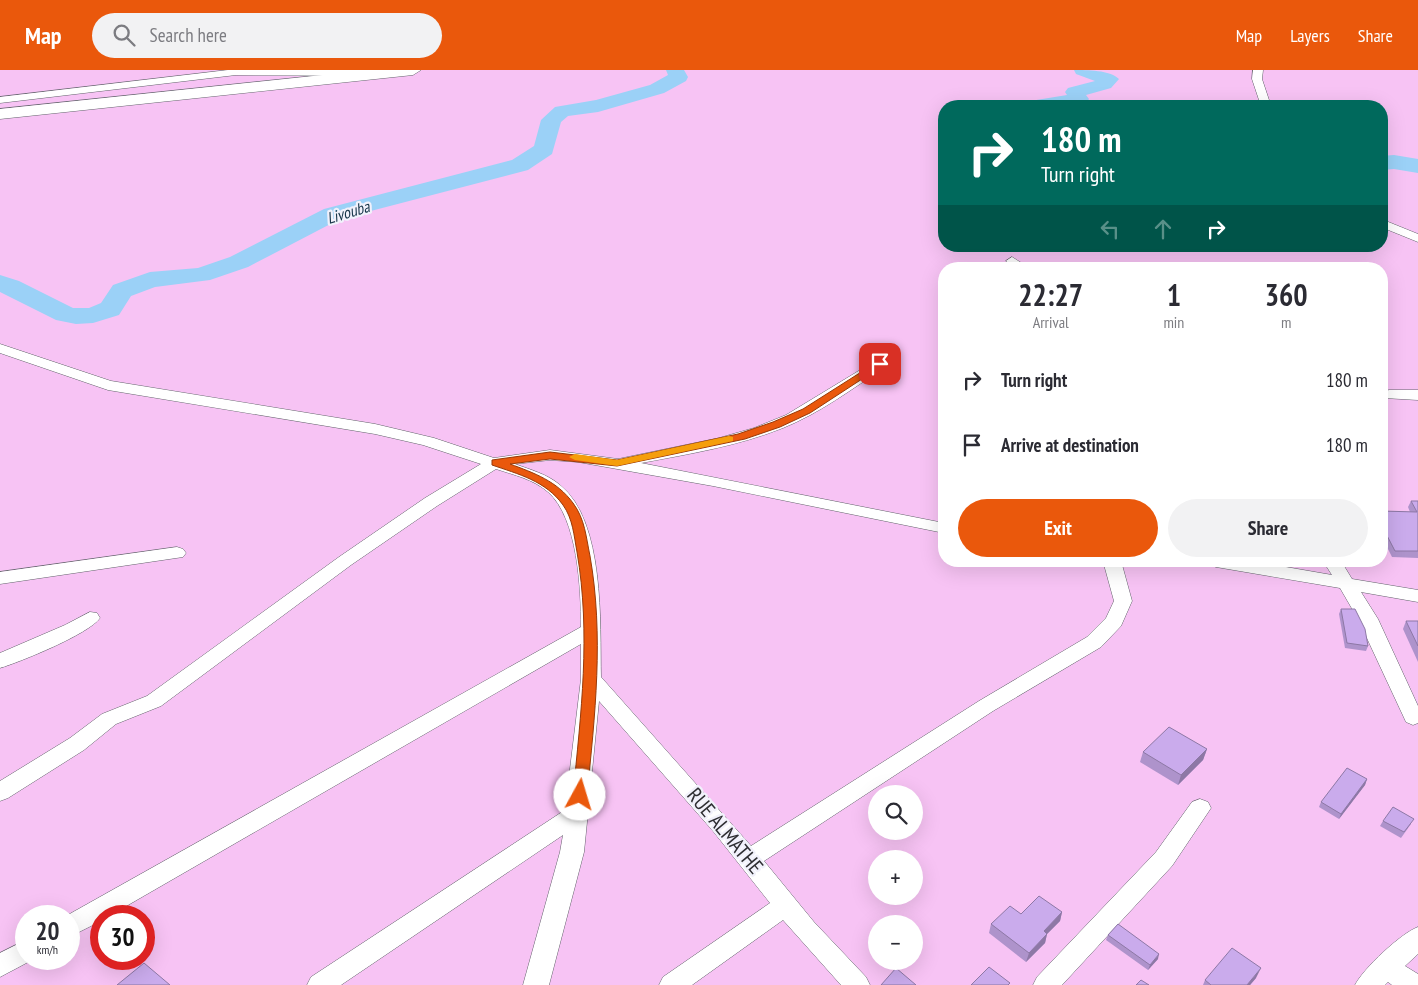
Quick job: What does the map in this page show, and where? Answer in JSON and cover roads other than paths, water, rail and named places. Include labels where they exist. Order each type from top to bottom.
[{"type":"highway","points":[[0,114],[413,70]]},
{"type":"street","points":[[1258,70],[1257,79],[1264,100]]},
{"type":"street","points":[[0,100],[236,72],[382,74]]},
{"type":"street","points":[[1388,226],[1418,238]]},
{"type":"street","points":[[0,348],[108,385],[375,429],[428,441],[537,477],[555,489],[577,520],[590,590],[591,679],[578,813],[572,852],[536,985]]},
{"type":"street","points":[[617,463],[741,436],[777,425],[806,411],[880,364]]},
{"type":"street","points":[[1389,395],[1418,395]]},
{"type":"street","points":[[0,792],[77,744],[109,719],[154,701],[345,561],[431,502],[496,462],[550,455],[617,463],[938,527]]},
{"type":"street","points":[[0,578],[177,553]]},
{"type":"street","points":[[749,858],[978,712],[1094,642],[1114,621],[1123,601],[1114,567]]},
{"type":"street","points":[[1251,567],[1418,596]]},
{"type":"street","points":[[1335,567],[1368,618],[1413,718]]},
{"type":"street","points":[[0,661],[72,630],[90,618]]},
{"type":"street","points":[[80,921],[590,630]]},
{"type":"street","name":"RUE ALMATHE","points":[[591,679],[651,744],[856,985]]},
{"type":"street","points":[[1046,985],[1164,859],[1200,808]]},
{"type":"street","points":[[320,985],[578,813]]},
{"type":"street","points":[[672,985],[786,905]]},
{"type":"street","points":[[1368,985],[1418,938]]},
{"type":"street","points":[[0,966],[15,957]]},
{"type":"street","points":[[1385,967],[1414,985]]},
{"type":"waterway","name":"Livouba","points":[[0,283],[65,314],[87,316],[99,313],[110,309],[122,291],[150,280],[201,275],[239,262],[332,214],[520,165],[544,149],[551,120],[562,111],[598,106],[657,89],[679,77],[675,70]]},
{"type":"waterway","name":"Livouba","points":[[1072,100],[1079,99],[1075,92],[1104,84],[1109,79],[1083,70]]},
{"type":"waterway","name":"Livouba","points":[[1388,162],[1418,166]]}]
